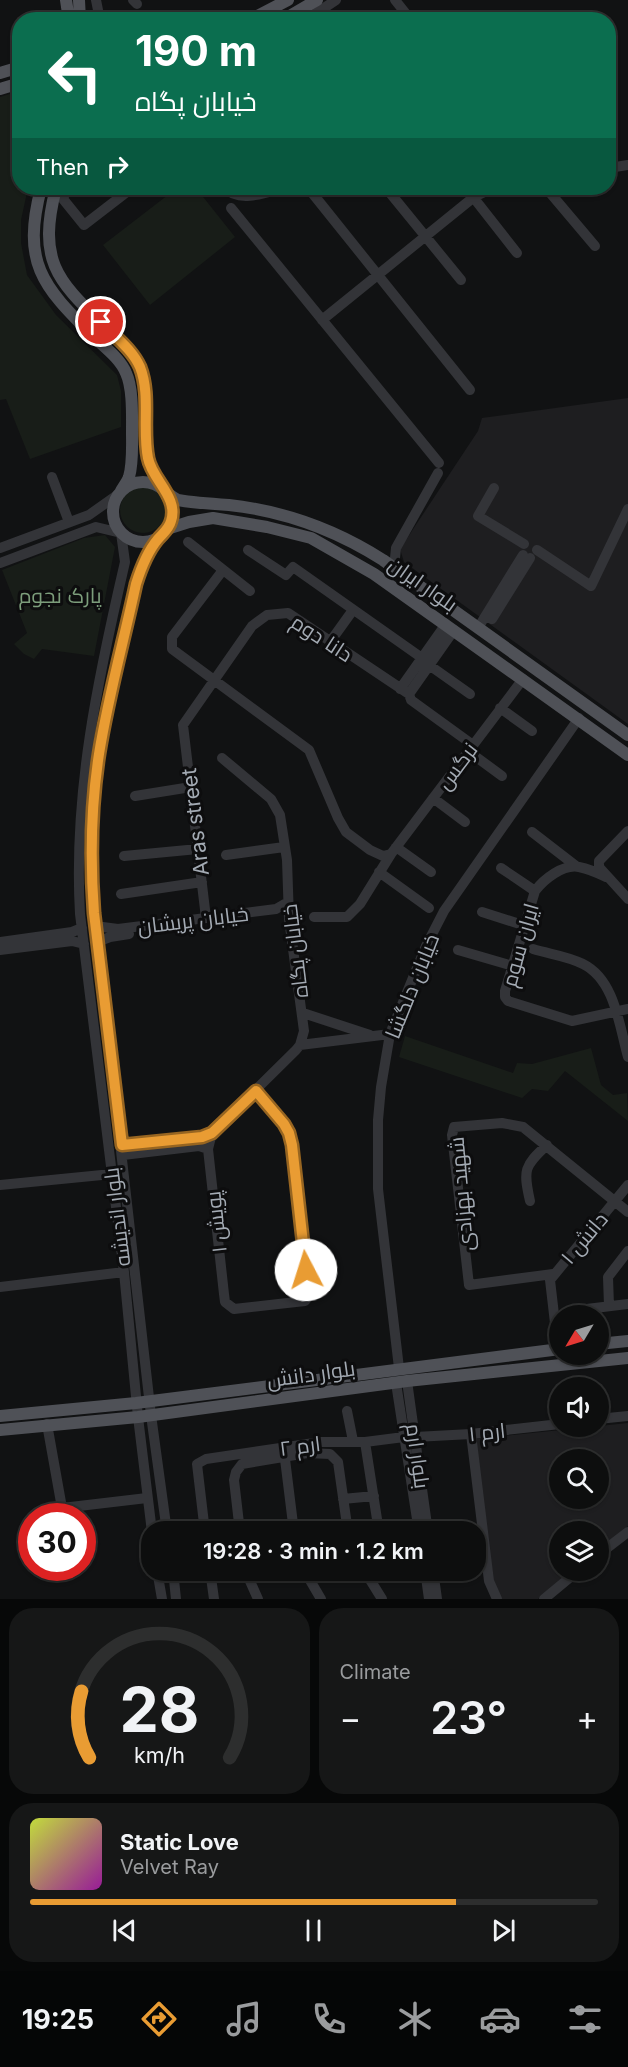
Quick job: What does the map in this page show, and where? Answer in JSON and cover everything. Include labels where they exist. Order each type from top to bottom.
[{"type":"main road","points":[[265,12],[288,0]]},
{"type":"main road","points":[[39,195],[33,231],[34,248],[41,277],[74,317],[116,358],[125,370],[130,383],[132,425],[129,476],[113,509],[113,517],[121,532],[135,541],[151,541],[163,533],[173,512],[168,495],[152,471],[148,458],[146,408],[140,369],[127,348],[75,297],[56,271],[48,244],[55,195]]},
{"type":"main road","points":[[120,493],[135,483],[144,482],[153,484],[168,495]]},
{"type":"main road","name":"بلوار ایران","points":[[168,495],[186,502],[228,505],[272,512],[316,525],[354,541],[628,735]]},
{"type":"main road","points":[[267,527],[267,520],[272,512]]},
{"type":"main road","name":"بلوار ایران","points":[[163,533],[189,522],[213,518],[267,527],[311,538],[375,574],[628,755]]},
{"type":"main road","points":[[609,1343],[628,1341]]},
{"type":"main road","name":"بلوار دانش","points":[[0,1416],[136,1402],[549,1350]]},
{"type":"main road","name":"بلوار دانش","points":[[0,1430],[138,1417],[402,1382],[628,1358]]},
{"type":"street","points":[[319,9],[336,0]]},
{"type":"street","points":[[395,0],[405,12]]},
{"type":"street","points":[[64,195],[63,199],[84,225],[123,195]]},
{"type":"street","points":[[314,195],[470,390]]},
{"type":"street","points":[[392,195],[461,280]]},
{"type":"street","points":[[322,320],[478,195]]},
{"type":"street","points":[[552,195],[595,246]]},
{"type":"street","points":[[474,197],[517,254]]},
{"type":"street","points":[[231,208],[439,468],[396,548],[394,568]]},
{"type":"street","points":[[52,477],[69,522]]},
{"type":"street","points":[[494,488],[478,516],[529,552],[591,585],[628,509]]},
{"type":"street","points":[[0,548],[89,515],[120,493]]},
{"type":"street","points":[[0,563],[96,527],[121,532]]},
{"type":"street","name":"بلوار اندیشه","points":[[121,532],[125,562],[92,720],[81,797],[78,880],[150,1521]]},
{"type":"street","name":"بلوار اندیشه","points":[[163,533],[142,564],[136,584],[99,756],[92,839],[92,880],[95,926],[149,1400],[165,1521]]},
{"type":"street","points":[[188,542],[250,591]]},
{"type":"street","points":[[248,550],[286,575],[293,567],[470,694]]},
{"type":"street","points":[[478,628],[486,615],[492,619],[529,552]]},
{"type":"street","points":[[223,570],[172,637],[172,649],[309,750],[346,832],[370,850],[383,856],[394,850],[431,872]]},
{"type":"street","points":[[330,642],[353,610]]},
{"type":"street","name":"دانا دوم","points":[[183,725],[252,626],[267,615],[288,613],[404,692],[502,776]]},
{"type":"street","points":[[404,692],[450,627]]},
{"type":"street","name":"نرگس","points":[[314,917],[347,917],[360,904],[394,850],[523,679]]},
{"type":"street","points":[[501,708],[532,731]]},
{"type":"street","name":"خیابان دلگشا","points":[[399,1368],[378,1189],[378,1120],[390,1034],[426,946],[444,911],[579,718]]},
{"type":"street","name":"Aras street","points":[[183,725],[206,918]]},
{"type":"street","name":"خیابان پگاه","points":[[222,758],[271,799],[280,815],[287,860],[289,919],[303,1013],[304,1031],[300,1045]]},
{"type":"street","points":[[135,796],[190,787]]},
{"type":"street","points":[[433,798],[465,822]]},
{"type":"street","points":[[579,867],[628,823]]},
{"type":"street","points":[[628,831],[599,861],[598,867],[628,899]]},
{"type":"street","points":[[532,832],[579,867],[604,874]]},
{"type":"street","points":[[226,855],[284,846]]},
{"type":"street","points":[[124,856],[198,849]]},
{"type":"street","name":"ایران سوم","points":[[579,867],[552,875],[535,891],[505,997],[508,1001],[567,1021],[628,1009]]},
{"type":"street","points":[[501,868],[535,891]]},
{"type":"street","points":[[379,872],[429,908]]},
{"type":"street","points":[[121,894],[202,882]]},
{"type":"street","name":"خیابان پریشان","points":[[95,926],[118,929],[276,909],[288,902]]},
{"type":"street","points":[[482,912],[526,926]]},
{"type":"street","name":"خیابان پریشان","points":[[97,942],[110,937],[278,915],[289,919]]},
{"type":"street","points":[[0,942],[72,932],[82,928]]},
{"type":"street","points":[[0,950],[72,941],[84,944]]},
{"type":"street","points":[[533,949],[581,963],[598,973],[606,985],[628,1058]]},
{"type":"street","points":[[458,950],[513,966]]},
{"type":"street","points":[[303,1013],[374,1036]]},
{"type":"street","points":[[122,1150],[202,1137],[212,1133],[283,1066],[300,1045],[390,1034]]},
{"type":"street","name":"پویش ۱","points":[[208,1149],[225,1302],[234,1309],[305,1301],[308,1297],[305,1248],[290,1139],[284,1124],[256,1091]]},
{"type":"street","name":"شهید بهزادی","points":[[553,1274],[469,1285],[452,1135],[454,1127],[502,1123],[523,1127],[628,1212]]},
{"type":"street","points":[[122,1150],[199,1146],[208,1149],[212,1133]]},
{"type":"street","points":[[530,1201],[524,1174],[526,1166],[548,1145]]},
{"type":"street","points":[[0,1185],[112,1174]]},
{"type":"street","name":"دانش ۱","points":[[553,1305],[550,1280],[553,1274],[628,1185]]},
{"type":"street","points":[[609,1305],[608,1277],[628,1251]]},
{"type":"street","points":[[0,1287],[124,1272]]},
{"type":"street","name":"دانش ۱","points":[[553,1274],[563,1305]]},
{"type":"street","points":[[609,1306],[628,1304]]},
{"type":"street","name":"بلوار ارم","points":[[402,1382],[418,1521]]},
{"type":"street","points":[[348,1411],[353,1441]]},
{"type":"street","points":[[609,1418],[628,1416]]},
{"type":"street","points":[[47,1424],[62,1508],[147,1498]]},
{"type":"street","name":"ارم ۱","points":[[410,1437],[471,1434],[549,1425]]},
{"type":"street","points":[[471,1434],[489,1581],[497,1599]]},
{"type":"street","name":"بلوار ارم","points":[[410,1437],[426,1521]]},
{"type":"street","name":"ارم ۲","points":[[204,1521],[197,1464],[206,1459],[284,1452],[321,1442],[365,1442],[410,1437]]},
{"type":"street","points":[[365,1442],[377,1521]]},
{"type":"street","points":[[284,1452],[293,1521]]},
{"type":"street","points":[[239,1521],[234,1480],[236,1472],[242,1464],[284,1452],[330,1454],[338,1462],[346,1521]]},
{"type":"street","points":[[343,1499],[374,1496]]},
{"type":"street","points":[[609,1547],[628,1532]]},
{"type":"street","points":[[159,1581],[162,1599]]},
{"type":"street","points":[[174,1581],[176,1599]]},
{"type":"street","points":[[212,1581],[214,1599]]},
{"type":"street","points":[[251,1581],[258,1599]]},
{"type":"street","points":[[310,1581],[321,1599]]},
{"type":"street","points":[[371,1581],[382,1599]]},
{"type":"street","points":[[427,1581],[429,1599]]},
{"type":"street","points":[[435,1581],[437,1599]]},
{"type":"street","points":[[544,1599],[566,1581]]},
{"type":"shaded area","points":[[628,398],[628,724],[404,562],[400,549],[478,431],[482,418]]},
{"type":"shaded area","points":[[628,1423],[628,1526],[609,1542],[609,1521],[549,1521],[549,1581],[560,1581],[538,1599],[501,1599],[493,1584],[473,1439],[549,1431],[549,1437],[609,1437],[609,1425]]},
{"type":"green space","points":[[12,93],[12,195],[26,195],[21,220],[21,243],[27,275],[56,315],[117,375],[121,391],[121,427],[30,459],[6,399],[0,400],[0,97]]},
{"type":"green space","points":[[168,195],[202,195],[235,237],[150,305],[103,245]]},
{"type":"green space","points":[[143,487],[159,494],[166,510],[159,526],[143,533],[127,526],[120,510],[127,494]]},
{"type":"green space","name":"پارک نجوم","points":[[105,535],[115,547],[94,656],[42,649],[34,659],[24,654],[14,644],[27,633],[2,570],[84,538]]},
{"type":"green space","points":[[405,1036],[513,1073],[517,1063],[532,1064],[591,1048],[601,1085],[613,1095],[627,1093],[628,1121],[565,1071],[548,1091],[532,1089],[522,1098],[399,1057]]},
{"type":"route","points":[[101,322],[127,348],[140,369],[146,408],[148,458],[152,471],[172,503],[173,512],[168,529],[159,538],[142,564],[136,584],[105,723],[94,798],[92,880],[94,913],[122,1145],[202,1137],[212,1133],[256,1091],[289,1133],[306,1270]]}]
